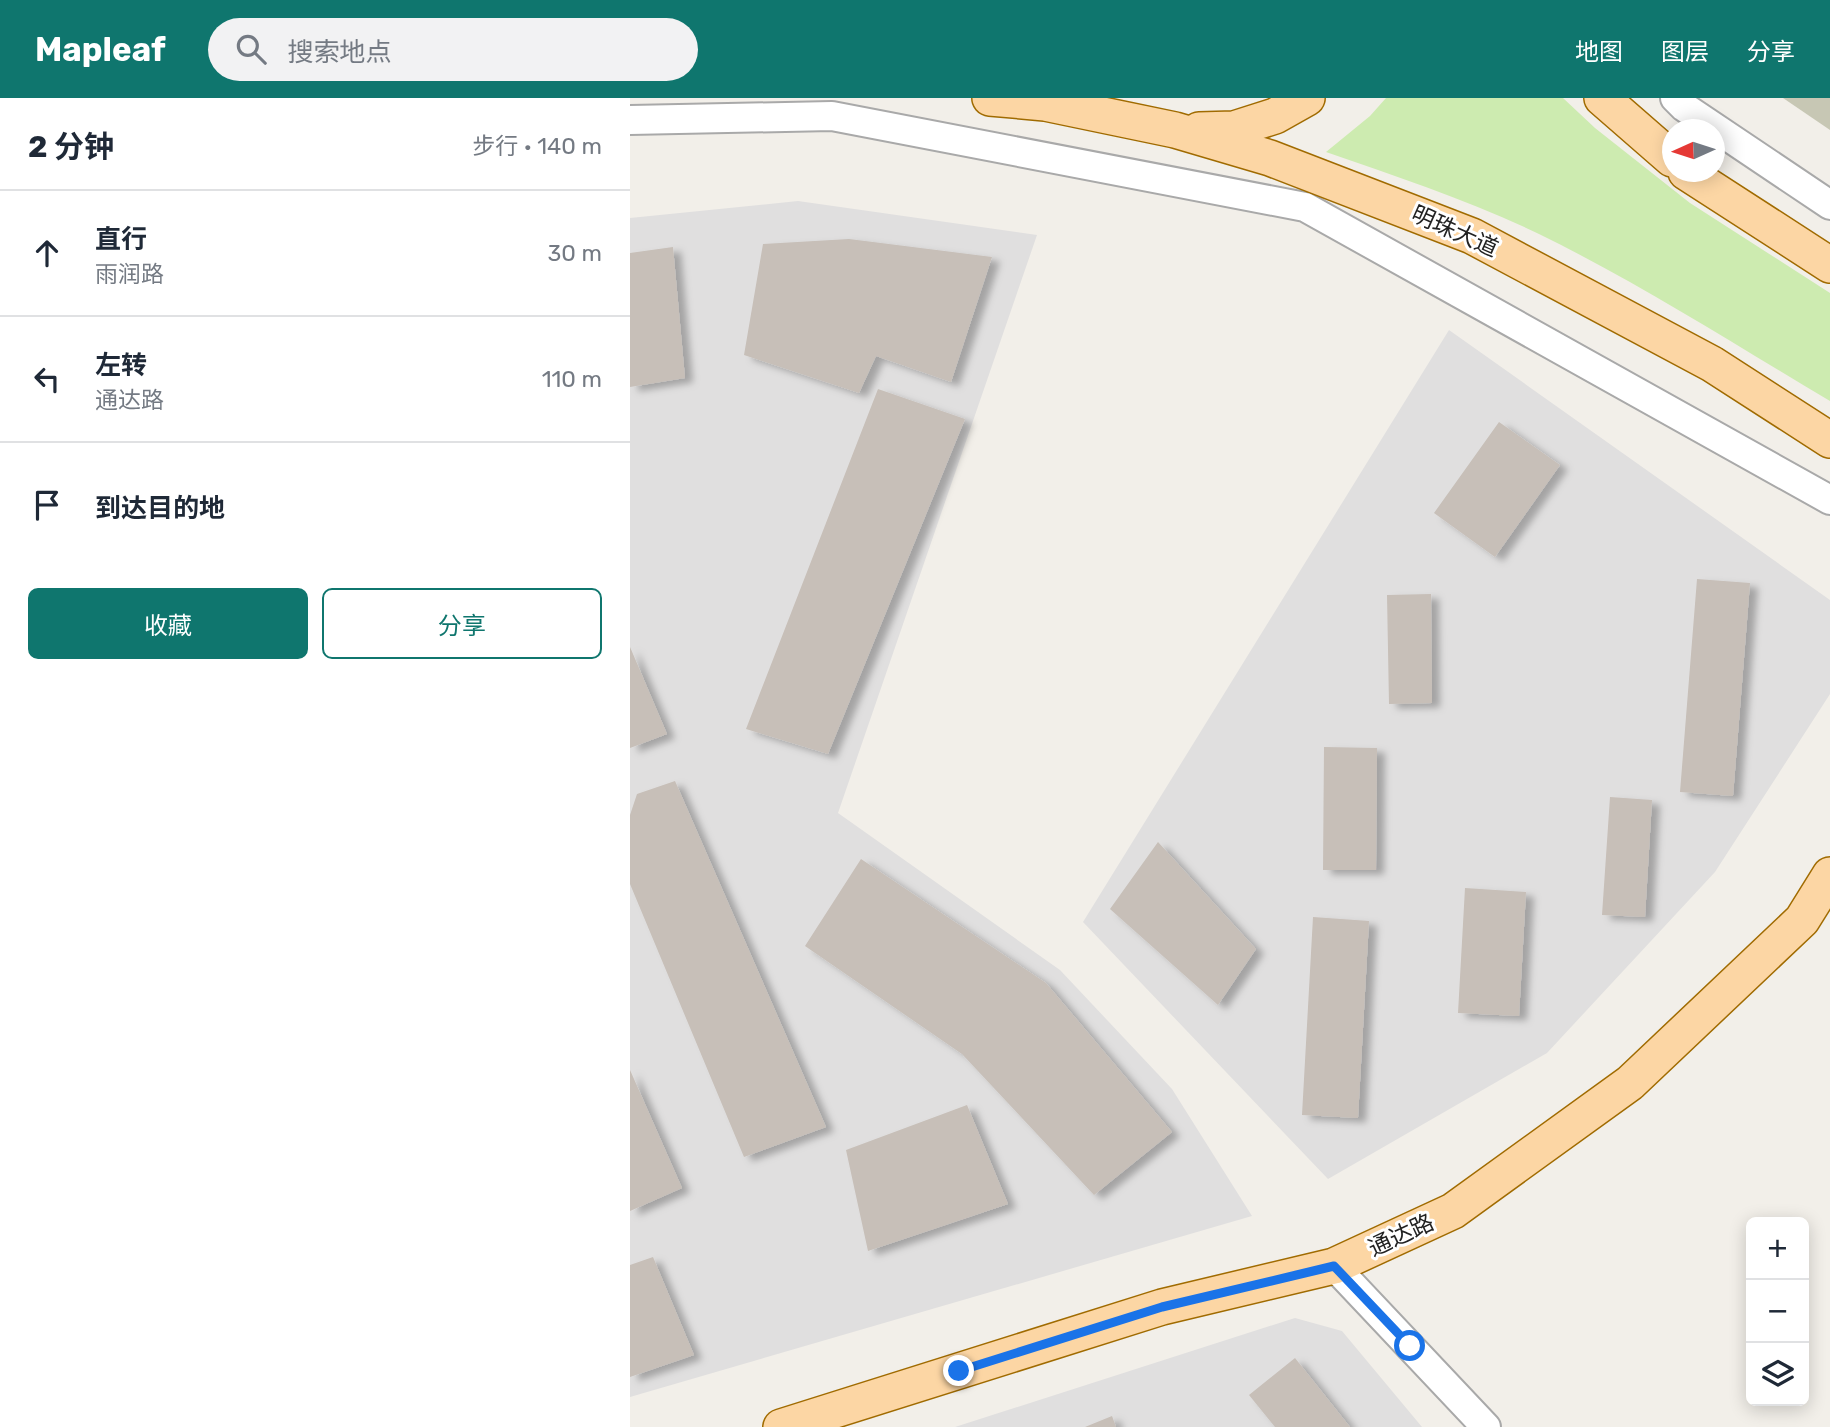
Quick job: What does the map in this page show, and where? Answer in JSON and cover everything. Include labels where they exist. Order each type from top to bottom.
[{"type":"main road","points":[[990,98],[1045,103],[1095,98]]},
{"type":"main road","points":[[1175,130],[1234,129],[1275,116],[1307,98]]},
{"type":"main road","points":[[1602,98],[1662,150]]},
{"type":"main road","name":"明珠大道","points":[[1045,103],[1175,130],[1270,158],[1472,236],[1712,364],[1830,440]]},
{"type":"main road","points":[[1701,182],[1830,265]]},
{"type":"main road","name":"通达路","points":[[781,1427],[1162,1307],[1334,1266],[1453,1211],[1630,1083],[1802,920],[1830,875]]},
{"type":"street","points":[[1675,98],[1684,107],[1830,205]]},
{"type":"street","points":[[630,120],[832,116],[1305,207],[1830,499]]},
{"type":"street","points":[[1334,1266],[1486,1427]]},
{"type":"shaded area","points":[[1783,98],[1830,98],[1830,130]]},
{"type":"shaded area","points":[[798,201],[1037,235],[838,813],[1060,970],[1172,1089],[1252,1216],[630,1397],[630,218]]},
{"type":"shaded area","points":[[1449,330],[1830,600],[1830,694],[1715,872],[1547,1053],[1328,1179],[1083,922]]},
{"type":"shaded area","points":[[1295,1318],[1342,1331],[1422,1427],[955,1427]]},
{"type":"green space","points":[[1386,98],[1563,98],[1595,128],[1690,203],[1830,293],[1830,401],[1650,293],[1539,234],[1461,200],[1326,152],[1370,116]]},
{"type":"building","points":[[849,239],[992,257],[951,382],[876,356],[859,393],[744,355],[763,244]]},
{"type":"building","points":[[673,247],[685,378],[630,387],[630,253]]},
{"type":"building","points":[[878,389],[965,419],[828,754],[746,729]]},
{"type":"building","points":[[1499,422],[1560,465],[1495,557],[1434,513]]},
{"type":"building","points":[[1697,579],[1750,583],[1733,796],[1680,792]]},
{"type":"building","points":[[1431,594],[1432,703],[1389,704],[1387,595]]},
{"type":"building","points":[[630,647],[667,734],[630,748]]},
{"type":"building","points":[[1324,747],[1377,748],[1376,870],[1323,870]]},
{"type":"building","points":[[675,781],[826,1127],[744,1157],[630,884],[630,815],[637,794]]},
{"type":"building","points":[[1610,797],[1652,800],[1645,917],[1602,915]]},
{"type":"building","points":[[1158,842],[1256,949],[1218,1005],[1110,909]]},
{"type":"building","points":[[861,859],[1046,983],[1172,1132],[1094,1195],[962,1054],[805,946]]},
{"type":"building","points":[[1465,888],[1526,892],[1519,1016],[1458,1013]]},
{"type":"building","points":[[1313,917],[1369,921],[1358,1118],[1302,1115]]},
{"type":"building","points":[[630,1070],[682,1188],[630,1211]]},
{"type":"building","points":[[967,1105],[1008,1204],[868,1251],[846,1150]]},
{"type":"building","points":[[653,1257],[694,1355],[630,1377],[630,1265]]},
{"type":"building","points":[[1295,1358],[1350,1427],[1275,1427],[1249,1395]]},
{"type":"building","points":[[1112,1416],[1116,1427],[1085,1427]]},
{"type":"route","points":[[959,1371],[1162,1307],[1334,1266],[1410,1346]]}]
